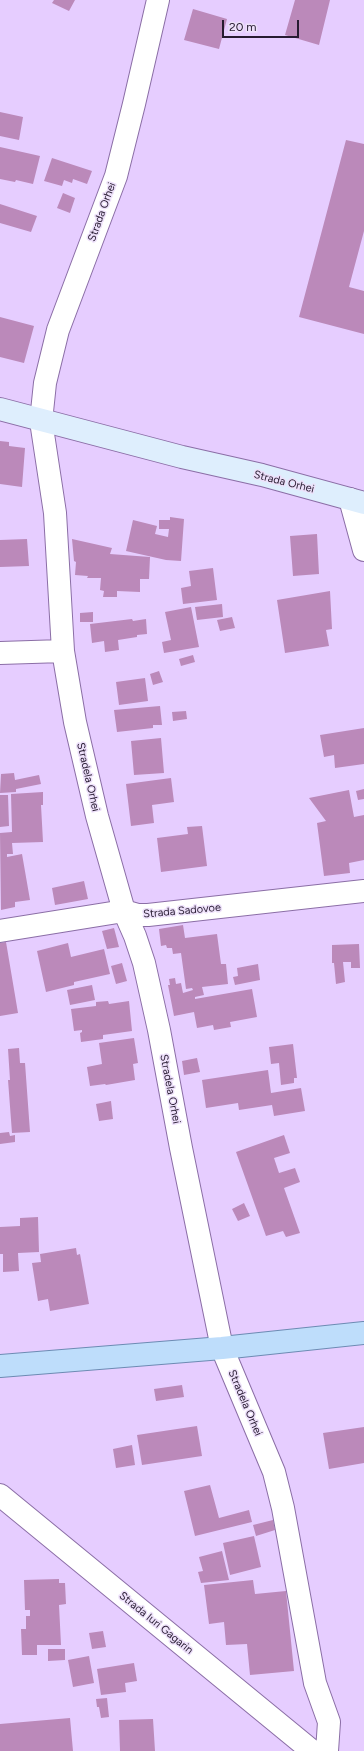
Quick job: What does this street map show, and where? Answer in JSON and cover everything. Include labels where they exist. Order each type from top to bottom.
[{"type":"main road","points":[[0,1366],[222,1348],[364,1333]]},
{"type":"street","name":"Strada Orhei","points":[[41,421],[45,383],[58,330],[116,176],[158,0]]},
{"type":"street","name":"Strada Orhei","points":[[0,409],[41,421],[357,501]]},
{"type":"street","name":"Stradela Orhei","points":[[41,421],[55,513],[63,651],[75,722],[97,816],[124,912],[135,936],[144,963],[156,1015],[222,1348],[274,1472],[283,1508],[315,1683],[329,1722],[327,1751]]},
{"type":"street","points":[[357,501],[364,550]]},
{"type":"street","points":[[0,653],[63,651]]},
{"type":"street","name":"Strada Sadovoe","points":[[0,931],[124,912],[138,915],[148,915],[364,891]]},
{"type":"street","name":"Strada Iuri Gagarin","points":[[0,1494],[312,1751]]},
{"type":"building","points":[[54,0],[75,0],[69,11],[52,3]]},
{"type":"building","points":[[295,0],[330,0],[319,45],[285,35]]},
{"type":"building","points":[[193,9],[227,19],[219,49],[184,40]]},
{"type":"building","points":[[0,112],[23,117],[19,140],[0,136]]},
{"type":"building","points":[[346,140],[364,144],[364,231],[349,287],[364,291],[364,334],[299,317]]},
{"type":"building","points":[[0,147],[40,156],[33,184],[16,180],[15,182],[0,179]]},
{"type":"building","points":[[52,158],[92,171],[87,184],[73,179],[72,183],[64,180],[62,186],[44,181]]},
{"type":"building","points":[[63,193],[75,198],[70,213],[57,208]]},
{"type":"building","points":[[0,204],[37,216],[31,232],[0,223]]},
{"type":"building","points":[[0,317],[34,326],[24,363],[0,357]]},
{"type":"building","points":[[0,441],[9,442],[9,446],[25,448],[22,487],[0,484]]},
{"type":"building","points":[[170,517],[184,519],[181,561],[166,560],[126,551],[133,520],[157,526],[155,534],[168,537],[169,529],[159,529],[159,520],[170,520]]},
{"type":"building","points":[[317,534],[319,574],[293,576],[290,536]]},
{"type":"building","points":[[27,539],[29,566],[0,567],[0,540]]},
{"type":"building","points":[[72,539],[112,548],[110,554],[150,557],[149,579],[140,579],[140,592],[117,591],[117,597],[103,597],[104,591],[100,590],[101,578],[87,578],[88,576],[75,575],[76,562],[74,561]]},
{"type":"building","points":[[213,568],[217,600],[183,604],[181,588],[191,586],[189,571]]},
{"type":"building","points":[[330,591],[332,629],[326,630],[329,646],[285,653],[277,600]]},
{"type":"building","points":[[222,604],[223,617],[197,620],[195,607]]},
{"type":"building","points":[[191,607],[199,647],[164,653],[162,642],[171,640],[165,612]]},
{"type":"building","points":[[93,612],[93,622],[80,622],[80,613]]},
{"type":"building","points":[[232,617],[235,628],[220,631],[217,620]]},
{"type":"building","points":[[132,619],[133,621],[146,619],[147,634],[118,640],[119,650],[105,652],[104,641],[92,643],[90,624]]},
{"type":"building","points":[[193,655],[195,662],[181,666],[179,659]]},
{"type":"building","points":[[159,671],[163,682],[153,685],[150,674]]},
{"type":"building","points":[[145,678],[148,701],[119,705],[116,682]]},
{"type":"building","points":[[160,706],[162,725],[153,725],[153,728],[117,732],[114,710]]},
{"type":"building","points":[[186,711],[187,719],[173,721],[172,712]]},
{"type":"building","points":[[364,728],[364,764],[335,768],[334,755],[324,757],[320,735]]},
{"type":"building","points":[[161,738],[164,773],[134,775],[131,741]]},
{"type":"building","points":[[14,773],[15,780],[39,775],[41,784],[16,789],[16,792],[0,793],[1,774]]},
{"type":"building","points":[[171,778],[174,802],[152,805],[154,823],[131,826],[126,784]]},
{"type":"building","points":[[364,789],[364,799],[358,800],[356,791]]},
{"type":"building","points":[[349,790],[354,817],[364,815],[364,860],[349,863],[350,873],[324,876],[317,823],[326,821],[309,798]]},
{"type":"building","points":[[43,792],[43,805],[41,805],[43,842],[12,843],[13,854],[7,854],[7,857],[22,854],[30,900],[15,902],[15,907],[1,910],[0,833],[12,832],[11,794]]},
{"type":"building","points":[[0,795],[8,795],[9,826],[0,827]]},
{"type":"building","points":[[202,826],[207,866],[161,872],[157,838],[188,834],[187,827]]},
{"type":"building","points":[[84,881],[88,899],[55,905],[52,888]]},
{"type":"building","points":[[183,925],[185,938],[217,934],[221,964],[226,964],[228,984],[202,987],[204,995],[195,997],[195,999],[252,989],[257,1017],[230,1022],[231,1027],[214,1030],[213,1025],[197,1028],[194,1012],[174,1016],[168,985],[170,985],[169,979],[175,978],[176,984],[181,983],[183,993],[193,990],[192,988],[186,989],[181,953],[173,954],[172,948],[167,948],[166,945],[161,946],[159,929]]},
{"type":"building","points":[[114,928],[119,947],[107,949],[102,931]]},
{"type":"building","points":[[6,942],[18,1013],[0,1016],[0,943]]},
{"type":"building","points":[[68,943],[71,957],[104,949],[110,974],[74,982],[74,985],[46,992],[37,951]]},
{"type":"building","points":[[359,944],[360,968],[351,968],[351,962],[343,962],[345,982],[336,984],[334,963],[332,963],[332,945]]},
{"type":"building","points":[[122,963],[127,981],[116,984],[111,966]]},
{"type":"building","points":[[258,964],[260,980],[235,985],[233,977],[238,976],[237,968]]},
{"type":"building","points":[[92,985],[95,1000],[70,1005],[67,990]]},
{"type":"building","points":[[108,1001],[109,1004],[129,1001],[132,1031],[103,1035],[103,1039],[81,1042],[80,1033],[82,1030],[74,1031],[71,1009],[96,1006],[96,1002]]},
{"type":"building","points":[[134,1038],[138,1063],[133,1064],[135,1080],[90,1086],[87,1067],[102,1064],[99,1043]]},
{"type":"building","points":[[293,1044],[297,1078],[294,1078],[294,1083],[281,1085],[279,1063],[271,1064],[269,1047]]},
{"type":"building","points":[[19,1048],[20,1063],[25,1063],[30,1132],[12,1133],[8,1080],[10,1080],[8,1049]]},
{"type":"building","points":[[197,1058],[200,1072],[184,1075],[182,1061]]},
{"type":"building","points":[[268,1070],[271,1093],[301,1088],[305,1111],[274,1116],[272,1105],[239,1110],[238,1103],[206,1108],[202,1080]]},
{"type":"building","points":[[111,1101],[113,1119],[99,1121],[96,1104]]},
{"type":"building","points":[[9,1132],[10,1136],[15,1135],[15,1142],[0,1144],[0,1133]]},
{"type":"building","points":[[284,1135],[290,1153],[274,1158],[279,1173],[295,1168],[300,1182],[284,1188],[300,1233],[286,1237],[283,1231],[266,1236],[236,1152]]},
{"type":"building","points":[[244,1203],[250,1216],[238,1221],[232,1209]]},
{"type":"building","points":[[38,1217],[39,1252],[18,1253],[19,1271],[3,1272],[3,1254],[0,1254],[0,1227],[20,1226],[20,1218]]},
{"type":"building","points":[[76,1248],[77,1255],[80,1254],[89,1304],[50,1311],[48,1299],[38,1301],[32,1263],[41,1262],[40,1254]]},
{"type":"building","points":[[182,1385],[184,1397],[156,1401],[154,1389]]},
{"type":"building","points":[[197,1426],[202,1456],[142,1465],[137,1435]]},
{"type":"building","points":[[364,1427],[364,1463],[329,1469],[323,1433]]},
{"type":"building","points":[[132,1445],[135,1465],[116,1468],[113,1449]]},
{"type":"building","points":[[210,1485],[219,1518],[249,1510],[252,1522],[195,1536],[184,1491]]},
{"type":"building","points":[[273,1520],[275,1530],[256,1536],[253,1525]]},
{"type":"building","points":[[254,1536],[261,1567],[230,1575],[223,1543]]},
{"type":"building","points":[[222,1551],[229,1580],[201,1583],[198,1572],[203,1571],[199,1557]]},
{"type":"building","points":[[59,1579],[59,1583],[65,1583],[66,1604],[59,1605],[61,1645],[37,1645],[37,1655],[22,1655],[21,1629],[26,1629],[26,1616],[30,1616],[30,1610],[25,1610],[24,1580]]},
{"type":"building","points":[[253,1580],[255,1594],[286,1591],[294,1671],[250,1675],[247,1644],[226,1645],[224,1622],[209,1624],[204,1585]]},
{"type":"building","points":[[103,1631],[106,1647],[92,1649],[89,1633]]},
{"type":"building","points":[[48,1649],[65,1649],[65,1660],[48,1661]]},
{"type":"building","points":[[89,1656],[94,1683],[73,1687],[68,1660]]},
{"type":"building","points":[[134,1663],[137,1681],[125,1683],[126,1692],[101,1695],[97,1669]]},
{"type":"building","points":[[107,1698],[109,1717],[101,1718],[96,1699]]},
{"type":"building","points":[[70,1718],[73,1751],[0,1751],[0,1724]]},
{"type":"building","points":[[153,1719],[155,1751],[120,1751],[119,1720]]}]
